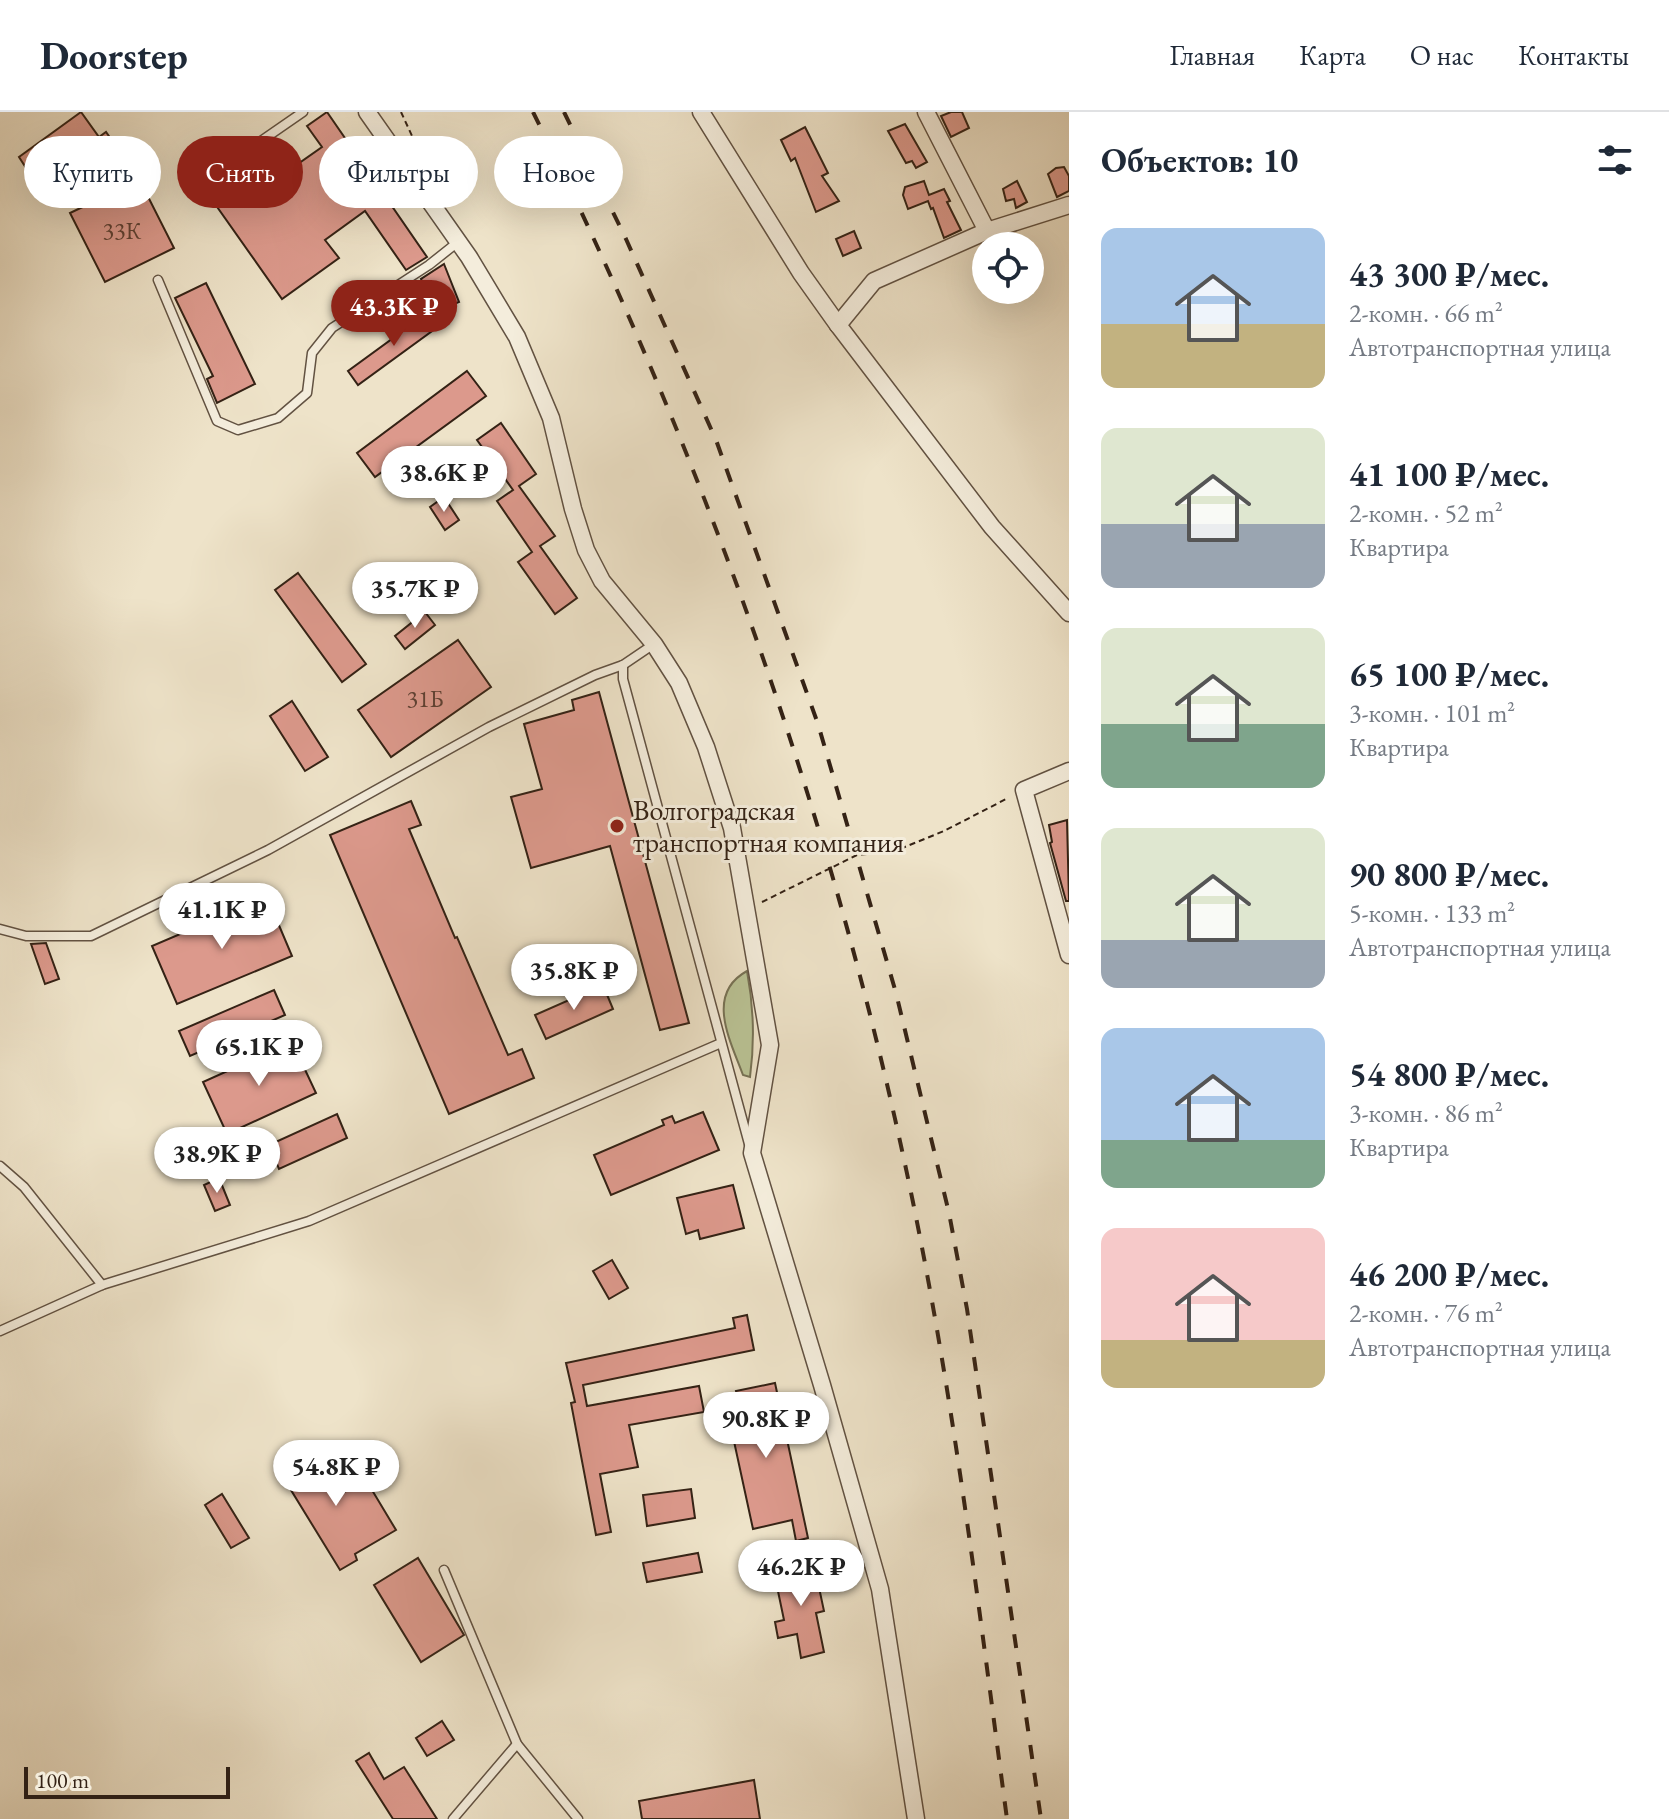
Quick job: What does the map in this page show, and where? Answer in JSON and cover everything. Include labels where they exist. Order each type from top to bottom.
[{"type":"street","points":[[367,112],[458,242],[517,337],[551,418],[586,550],[602,581],[654,644],[679,683],[706,747],[732,828],[770,1045],[752,1153],[880,1589],[916,1819]]},
{"type":"street","points":[[701,112],[801,273],[838,325],[992,527],[1069,613]]},
{"type":"street","points":[[926,112],[987,231]]},
{"type":"street","points":[[838,325],[874,281],[987,231],[1069,205]]},
{"type":"street","points":[[1069,771],[1024,790],[1069,955]]},
{"type":"lane","points":[[268,136],[303,112]]},
{"type":"lane","points":[[158,280],[217,421],[238,430],[278,418],[307,393],[312,353],[332,328],[429,265],[458,242]]},
{"type":"lane","points":[[2,932],[26,936],[91,936],[268,850],[489,727],[595,675],[623,665],[654,644]]},
{"type":"lane","points":[[623,665],[623,679],[752,1153]]},
{"type":"lane","points":[[0,1331],[102,1285],[309,1221],[721,1043]]},
{"type":"lane","points":[[0,1166],[24,1187],[102,1285]]},
{"type":"lane","points":[[444,1570],[517,1744],[578,1819]]},
{"type":"lane","points":[[453,1819],[517,1744]]},
{"type":"path","points":[[747,909],[857,855],[895,851],[944,831],[1024,790]]},
{"type":"green space","points":[[747,971],[753,1024],[750,1077],[743,1075],[724,1018],[727,992],[734,981]]},
{"type":"building","points":[[81,112],[98,136],[48,136]]},
{"type":"building","points":[[327,112],[344,136],[319,136],[319,143],[307,126]]},
{"type":"building","points":[[962,112],[969,128],[951,137],[941,116]]},
{"type":"building","points":[[905,124],[927,162],[916,168],[912,161],[906,163],[888,131]]},
{"type":"building","points":[[805,127],[828,173],[822,176],[839,201],[816,212],[795,158],[791,161],[781,140]]},
{"type":"building","points":[[319,149],[319,208],[393,208],[427,257],[406,270],[365,211],[325,240],[339,258],[282,299],[218,208],[303,208],[303,160]]},
{"type":"building","points":[[1064,167],[1069,176],[1069,191],[1057,197],[1048,174]]},
{"type":"building","points":[[924,181],[929,195],[944,189],[961,230],[944,238],[928,201],[908,209],[903,195],[905,187]]},
{"type":"building","points":[[1017,181],[1027,202],[1016,208],[1014,199],[1006,201],[1003,189]]},
{"type":"building","points":[[80,208],[154,208],[174,248],[105,282],[70,213]]},
{"type":"building","points":[[854,231],[861,248],[843,256],[836,239]]},
{"type":"building","points":[[444,264],[459,302],[435,312],[421,279]]},
{"type":"building","points":[[206,283],[255,384],[217,403],[207,379],[213,376],[175,298]]},
{"type":"building","points":[[429,312],[439,326],[358,385],[348,371]]},
{"type":"building","points":[[467,371],[486,396],[375,477],[357,453]]},
{"type":"building","points":[[501,423],[536,474],[519,486],[555,536],[540,546],[577,598],[555,614],[518,562],[532,552],[497,501],[513,490],[477,440]]},
{"type":"building","points":[[444,497],[459,520],[445,530],[430,507]]},
{"type":"building","points":[[298,573],[366,664],[342,682],[275,590]]},
{"type":"building","points":[[425,612],[435,625],[405,649],[395,636]]},
{"type":"building","points":[[458,640],[491,687],[391,757],[358,710]]},
{"type":"building","points":[[599,692],[689,1023],[660,1030],[610,846],[531,868],[511,797],[542,789],[524,724],[574,710],[572,700]]},
{"type":"building","points":[[292,701],[328,757],[305,771],[270,716]]},
{"type":"building","points":[[411,801],[421,825],[409,829],[455,938],[508,1055],[522,1049],[534,1078],[449,1114],[330,835]]},
{"type":"building","points":[[1067,820],[1069,901],[1066,901],[1050,843],[1049,825]]},
{"type":"building","points":[[267,897],[292,956],[177,1004],[152,946]]},
{"type":"building","points":[[46,943],[59,979],[45,984],[31,944]]},
{"type":"building","points":[[603,985],[613,1009],[546,1039],[535,1015]]},
{"type":"building","points":[[274,990],[285,1015],[190,1056],[179,1031]]},
{"type":"building","points":[[292,1042],[316,1093],[227,1134],[203,1082]]},
{"type":"building","points":[[703,1112],[719,1150],[611,1195],[594,1155],[664,1125],[662,1120],[672,1116],[675,1123]]},
{"type":"building","points":[[337,1114],[347,1138],[279,1169],[269,1145]]},
{"type":"building","points":[[219,1178],[230,1205],[215,1211],[204,1185]]},
{"type":"building","points":[[733,1185],[744,1228],[700,1239],[698,1230],[686,1234],[677,1198]]},
{"type":"building","points":[[612,1260],[628,1288],[609,1299],[593,1271]]},
{"type":"building","points":[[747,1315],[754,1350],[583,1385],[587,1406],[699,1386],[704,1412],[629,1425],[638,1467],[600,1474],[611,1532],[596,1535],[566,1363],[735,1328],[733,1318]]},
{"type":"building","points":[[775,1383],[808,1538],[796,1541],[792,1520],[753,1529],[727,1409],[740,1406],[736,1391]]},
{"type":"building","points":[[309,1445],[339,1495],[366,1480],[396,1530],[355,1554],[357,1560],[340,1570],[275,1464]]},
{"type":"building","points":[[691,1489],[695,1518],[647,1526],[643,1495]]},
{"type":"building","points":[[222,1494],[249,1538],[231,1548],[205,1505]]},
{"type":"building","points":[[698,1553],[702,1572],[647,1582],[643,1563]]},
{"type":"building","points":[[418,1558],[464,1635],[421,1662],[374,1585]]},
{"type":"building","points":[[814,1564],[824,1611],[816,1613],[824,1652],[801,1658],[797,1634],[778,1638],[775,1622],[784,1620],[774,1572]]},
{"type":"building","points":[[442,1721],[454,1740],[427,1756],[416,1738]]},
{"type":"building","points":[[369,1753],[384,1779],[404,1767],[437,1819],[393,1819],[356,1761]]},
{"type":"building","points":[[754,1780],[760,1819],[642,1819],[639,1801]]},
{"type":"railway","points":[[533,112],[596,244],[710,514],[761,652],[807,791],[848,932],[885,1074],[930,1292],[966,1517],[1007,1819]]},
{"type":"railway","points":[[564,112],[626,239],[716,440],[818,724],[896,993],[949,1213],[967,1309],[1041,1819]]},
{"type":"place","name":"Волгоградская транспортная компания","points":[[617,826]]}]
